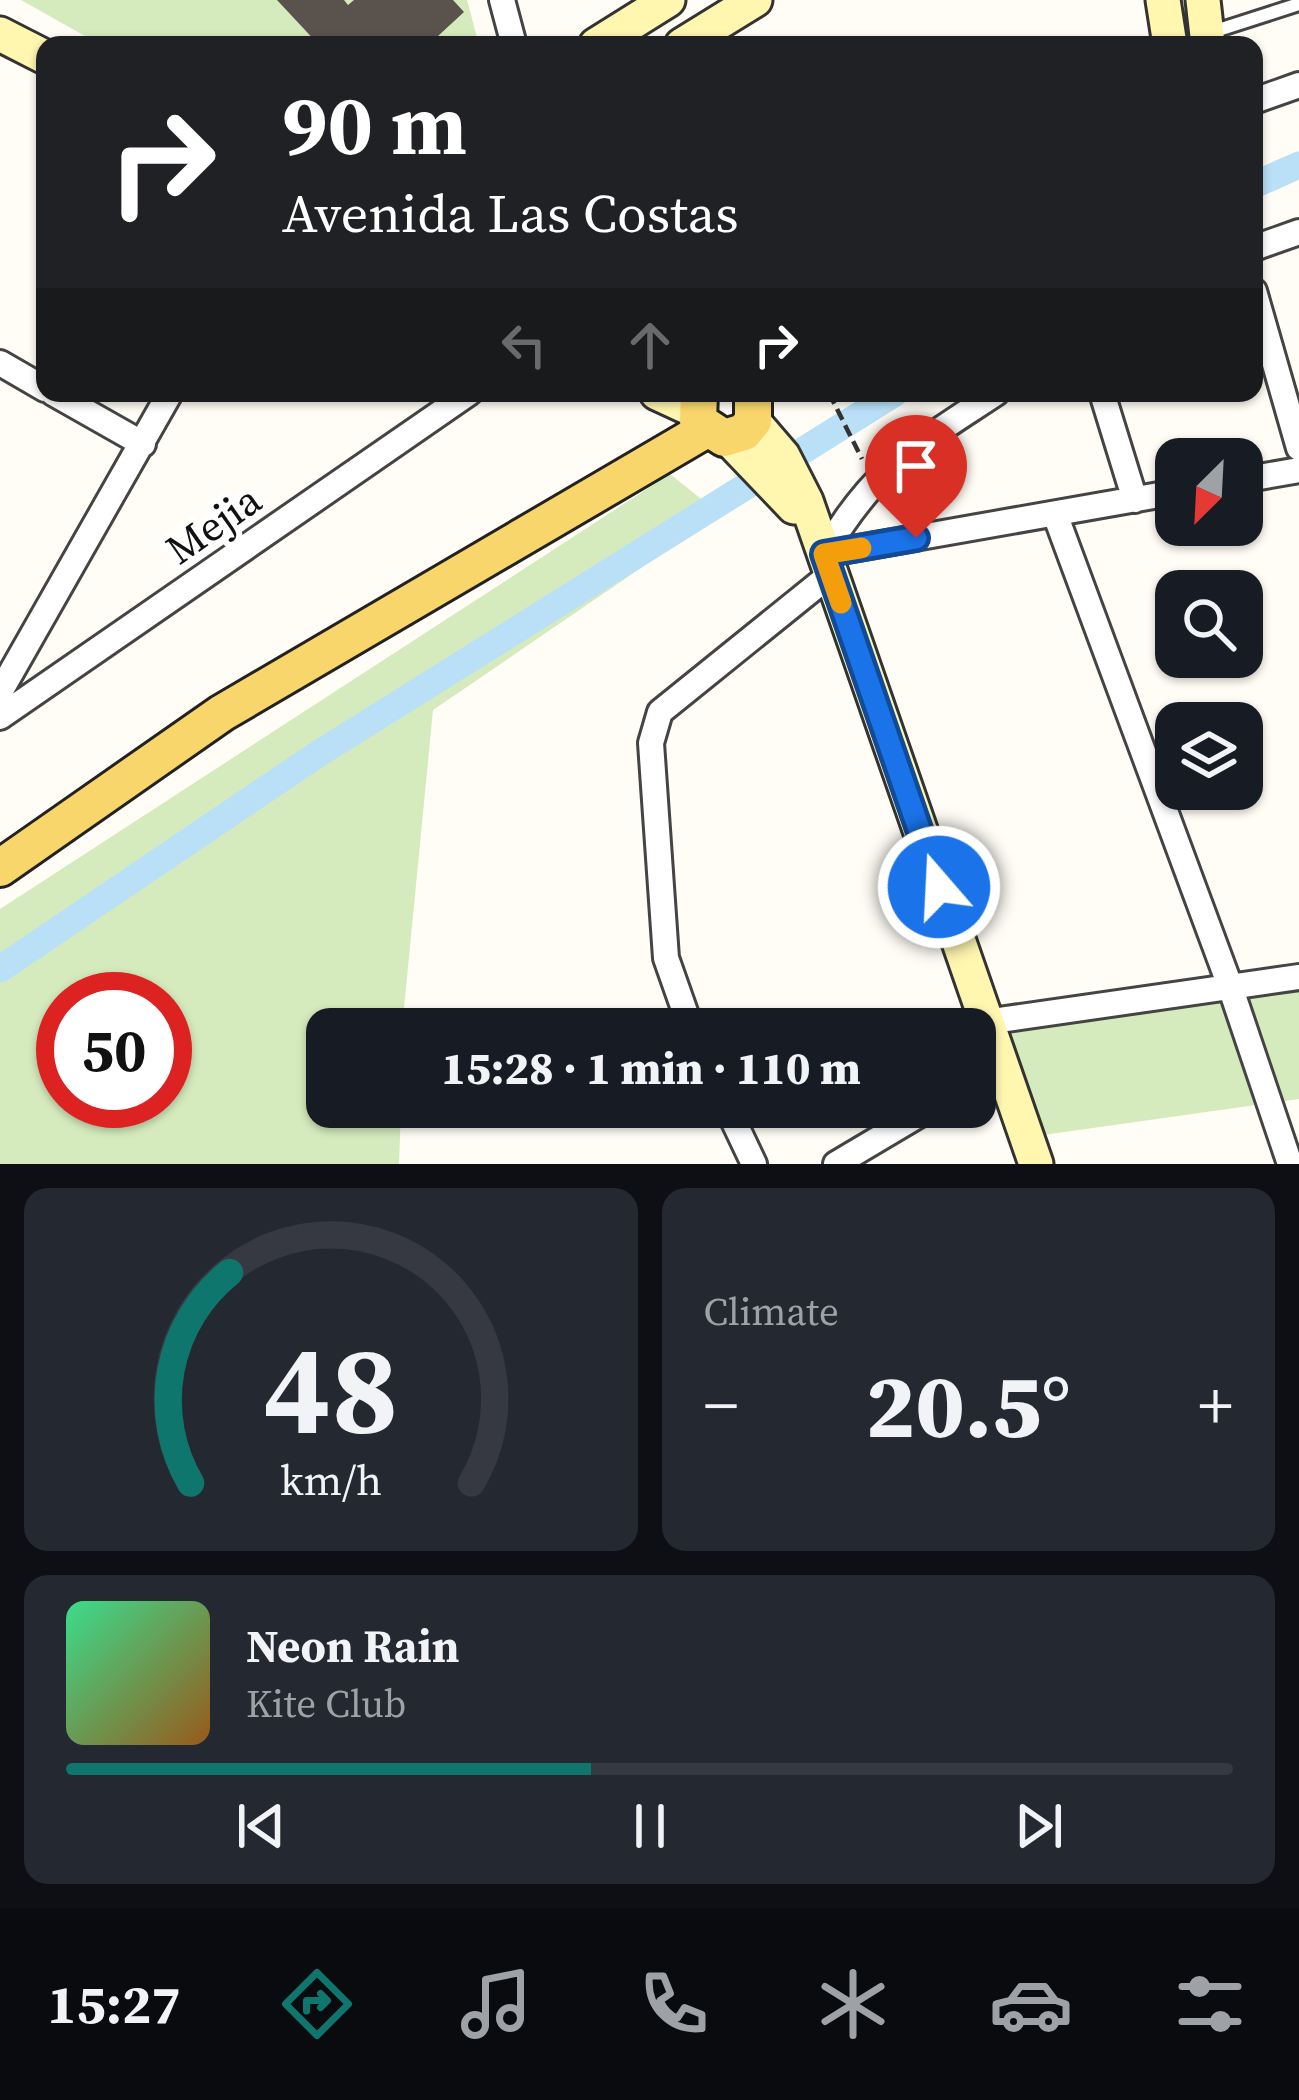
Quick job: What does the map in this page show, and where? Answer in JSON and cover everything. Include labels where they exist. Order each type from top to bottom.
[{"type":"main road","points":[[610,36],[668,0]]},
{"type":"main road","points":[[697,36],[755,0]]},
{"type":"main road","points":[[1163,0],[1169,36]]},
{"type":"main road","points":[[0,34],[36,53]]},
{"type":"main road","points":[[685,402],[735,418],[810,519],[980,1008]]},
{"type":"main road","points":[[0,846],[274,666],[735,418]]},
{"type":"main road","points":[[0,868],[222,713],[735,418]]},
{"type":"main road","points":[[996,1087],[1036,1164]]},
{"type":"street","points":[[502,0],[512,36]]},
{"type":"street","points":[[1263,98],[1299,85]]},
{"type":"street","points":[[1263,245],[1299,232]]},
{"type":"street","points":[[1263,322],[1299,448]]},
{"type":"street","points":[[0,363],[36,383]]},
{"type":"street","points":[[69,402],[143,444]]},
{"type":"street","points":[[0,692],[9,661],[165,402]]},
{"type":"street","name":"Mejia","points":[[0,717],[456,402]]},
{"type":"street","points":[[684,1008],[666,958],[651,743],[660,712],[827,564],[847,513],[892,462],[982,402]]},
{"type":"street","points":[[1105,402],[1135,500]]},
{"type":"street","points":[[1263,476],[1299,470]]},
{"type":"street","points":[[827,564],[1155,496]]},
{"type":"street","points":[[1055,514],[1230,986],[1290,1164]]},
{"type":"street","points":[[996,1020],[1299,977]]},
{"type":"street","points":[[737,1128],[754,1164]]},
{"type":"street","points":[[836,1164],[897,1128]]},
{"type":"lane","points":[[1206,26],[1299,4]]},
{"type":"path","points":[[833,402],[869,474]]},
{"type":"green space","points":[[21,0],[467,0],[477,36],[85,36]]},
{"type":"green space","points":[[670,474],[720,514],[433,710],[404,1008],[306,1008],[306,1128],[400,1128],[399,1164],[0,1164],[0,909]]},
{"type":"green space","points":[[1299,980],[1299,1099],[1029,1137],[996,1045],[996,1022]]},
{"type":"building","points":[[277,0],[344,0],[348,5],[354,0],[453,0],[464,12],[438,36],[311,36]]},
{"type":"waterway","points":[[1263,181],[1299,165]]},
{"type":"waterway","points":[[0,969],[318,754],[881,402]]},
{"type":"slow traffic","points":[[841,603],[824,554],[861,548]]},
{"type":"route","points":[[916,538],[824,554],[939,887]]}]
